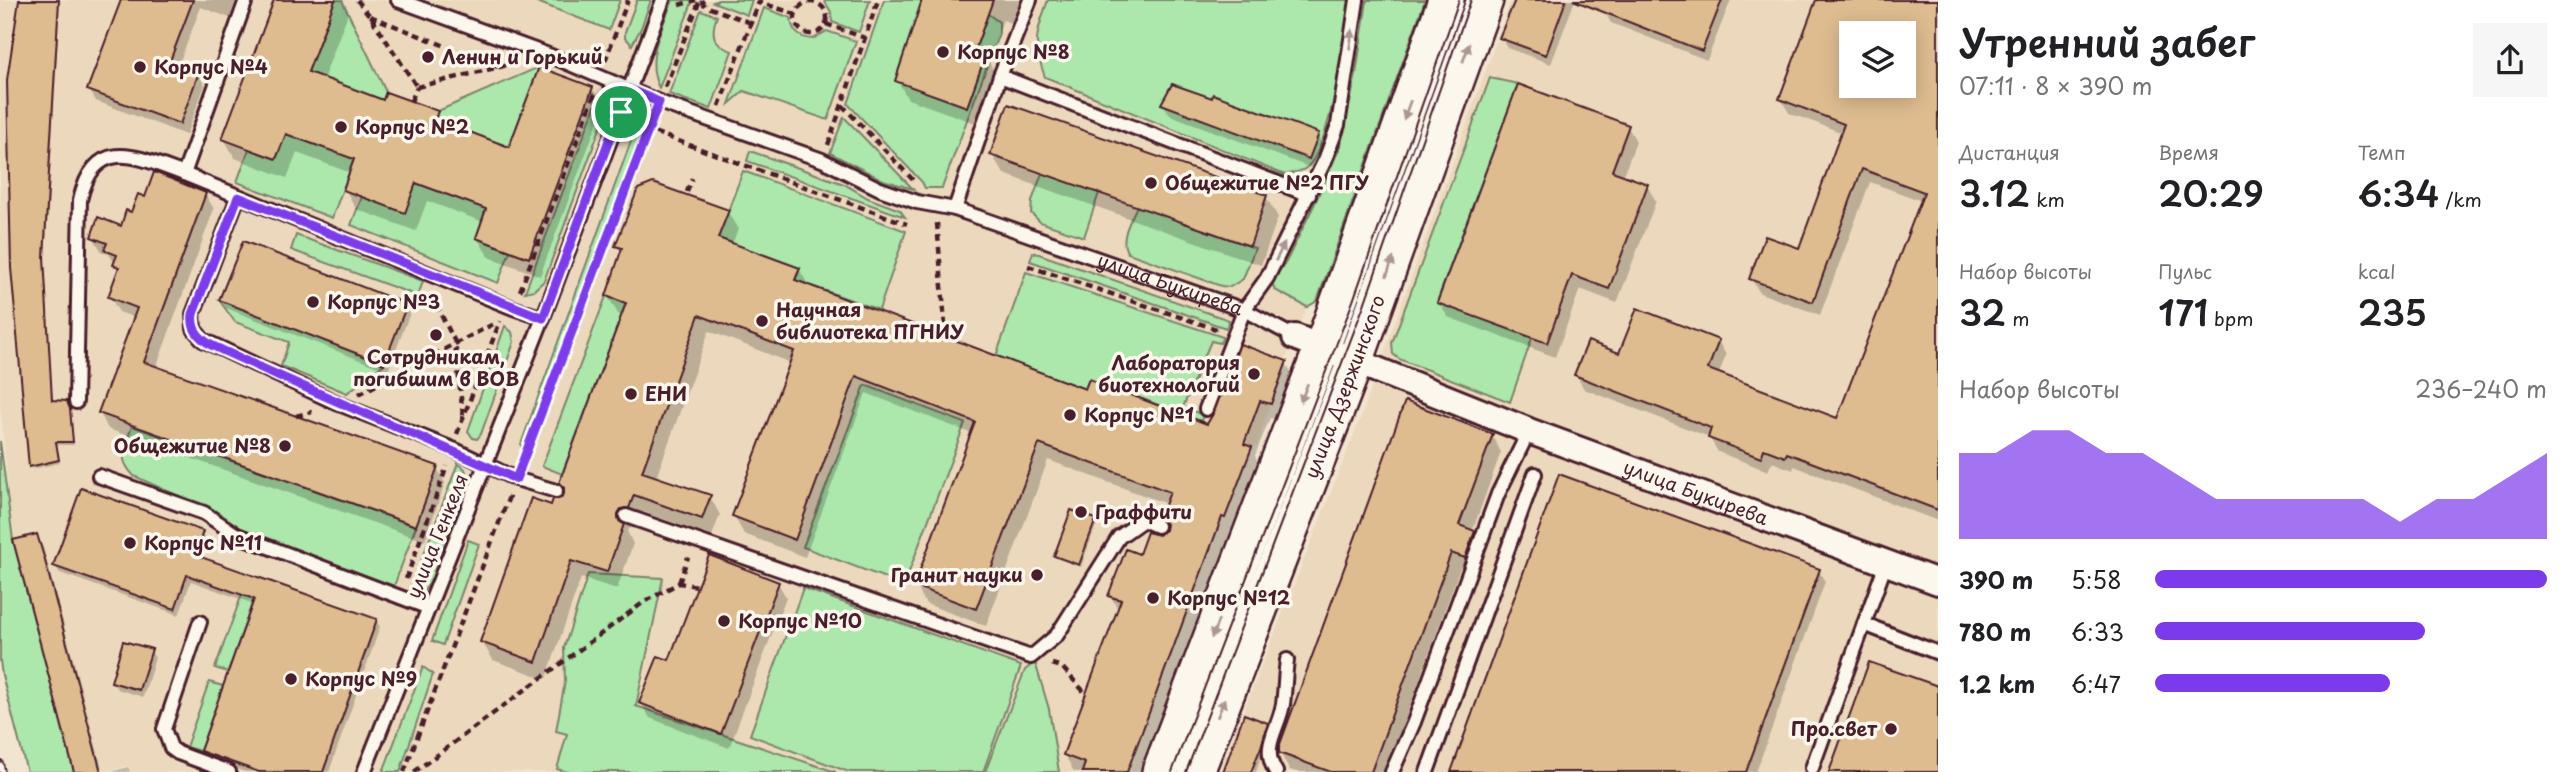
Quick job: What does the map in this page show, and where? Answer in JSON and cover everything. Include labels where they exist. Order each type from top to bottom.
[{"type":"main road","name":"улица Дзержинского","points":[[1160,772],[1309,342],[1446,0]]},
{"type":"main road","name":"улица Дзержинского","points":[[1196,772],[1355,362],[1485,0]]},
{"type":"street","name":"улица Букирева","points":[[1309,342],[1529,431],[1938,582]]},
{"type":"lane","points":[[184,174],[246,0]]},
{"type":"lane","name":"улица Букирева","points":[[398,0],[551,56],[659,102],[822,160],[880,189],[917,202],[955,209],[1244,310],[1309,342]]},
{"type":"lane","name":"улица Генкеля","points":[[364,772],[486,466],[663,0]]},
{"type":"lane","points":[[955,209],[1000,76],[1030,0]]},
{"type":"lane","points":[[1206,409],[1244,310],[1266,278],[1309,195],[1338,125],[1357,0]]},
{"type":"lane","points":[[1000,76],[1309,195]]},
{"type":"lane","points":[[76,402],[80,200],[89,175],[98,163],[116,154],[184,174],[543,318]]},
{"type":"lane","points":[[238,197],[193,314],[194,329],[203,340],[339,404],[453,449],[516,479],[556,491]]},
{"type":"lane","points":[[1392,772],[1414,722],[1498,494],[1529,431]]},
{"type":"lane","points":[[1427,772],[1535,474]]},
{"type":"lane","points":[[99,476],[204,513],[237,535],[429,608]]},
{"type":"lane","points":[[626,516],[1031,657],[1057,635],[1119,537],[1143,520],[1157,526]]},
{"type":"lane","points":[[1812,768],[1886,563]]},
{"type":"lane","points":[[200,622],[164,729],[171,748],[178,753],[229,772]]},
{"type":"lane","points":[[1864,624],[1938,653]]},
{"type":"lane","points":[[1276,772],[1269,762],[1270,740],[1282,708],[1287,660]]},
{"type":"path","points":[[357,0],[416,87]]},
{"type":"path","points":[[404,772],[700,0],[705,6],[751,23]]},
{"type":"path","points":[[822,160],[878,0]]},
{"type":"path","points":[[713,120],[759,1],[795,14]]},
{"type":"path","points":[[813,2],[825,10],[826,24],[815,33],[808,33],[797,25],[795,14],[801,5],[813,2]]},
{"type":"path","points":[[370,16],[498,67]]},
{"type":"path","points":[[826,24],[865,38]]},
{"type":"path","points":[[416,87],[551,56]]},
{"type":"path","points":[[411,101],[416,87]]},
{"type":"path","points":[[648,130],[907,224]]},
{"type":"path","points":[[687,192],[692,178]]},
{"type":"path","points":[[1028,266],[1233,335]]},
{"type":"path","points":[[418,269],[455,342],[463,417]]},
{"type":"path","points":[[296,416],[339,404],[501,320]]},
{"type":"path","points":[[679,583],[695,539]]},
{"type":"path","points":[[414,772],[644,602],[679,583],[697,586]]},
{"type":"path","points":[[1031,657],[1062,667],[1086,694]]},
{"type":"shaded area","points":[[0,0],[1425,0],[1317,301],[1307,307],[1285,360],[1287,361],[1257,446],[1252,447],[1225,518],[1219,515],[1127,772],[130,772],[128,766],[103,772],[74,772],[13,540],[0,405]]},
{"type":"shaded area","points":[[1511,0],[1938,0],[1938,772],[1219,772],[1359,422]]},
{"type":"green space","points":[[335,0],[342,0],[386,92],[383,100],[308,72]]},
{"type":"green space","points":[[532,0],[620,0],[609,30]]},
{"type":"green space","points":[[637,0],[651,0],[632,45],[625,37],[625,32]]},
{"type":"green space","points":[[673,0],[693,0],[659,88],[653,66],[654,55]]},
{"type":"green space","points":[[752,0],[747,15],[713,2]]},
{"type":"green space","points":[[824,0],[870,0],[859,32],[832,22],[831,12]]},
{"type":"green space","points":[[884,0],[922,0],[967,106],[986,54],[975,50],[988,14],[999,22],[999,33],[942,188],[925,188],[848,104]]},
{"type":"green space","points":[[1048,0],[1350,0],[1336,90],[1323,138],[1315,156],[1306,168],[1285,175],[1045,77],[1038,55],[1037,38]]},
{"type":"green space","points":[[1367,0],[1425,0],[1317,301],[1307,307],[1275,290],[1271,282],[1286,262],[1341,145],[1356,74]]},
{"type":"green space","points":[[764,8],[791,18],[795,31],[804,37],[813,39],[827,31],[856,41],[828,120],[744,91],[729,104]]},
{"type":"green space","points":[[701,10],[717,16],[715,38],[721,46],[732,51],[711,109],[669,94]]},
{"type":"green space","points":[[539,67],[509,147],[435,119],[438,111]]},
{"type":"green space","points":[[1490,78],[1518,84],[1437,302],[1532,338],[1510,402],[1399,359],[1393,354],[1392,343]]},
{"type":"green space","points":[[595,106],[604,109],[603,120],[544,281],[534,290],[525,292]]},
{"type":"green space","points":[[844,117],[913,189],[883,180],[830,153]]},
{"type":"green space","points":[[639,119],[644,122],[645,131],[528,454],[522,450],[521,444]]},
{"type":"green space","points":[[286,134],[354,159],[332,218],[237,182],[249,149],[276,159]]},
{"type":"green space","points":[[750,151],[844,184],[868,198],[900,210],[905,217],[747,161]]},
{"type":"green space","points":[[743,171],[906,231],[879,310],[795,280],[800,268],[718,238]]},
{"type":"green space","points":[[1042,173],[1099,193],[1084,237],[1040,222],[1031,213],[1032,201]]},
{"type":"green space","points":[[416,183],[486,209],[476,238],[510,251],[498,283],[351,225],[362,197]]},
{"type":"green space","points":[[1137,206],[1255,248],[1243,279],[1230,287],[1221,286],[1128,253],[1125,236]]},
{"type":"green space","points":[[296,235],[423,281],[418,296],[291,250]]},
{"type":"green space","points":[[1033,252],[1229,320],[1226,328],[1030,261]]},
{"type":"green space","points":[[1026,272],[1223,337],[1220,343],[1211,341],[1183,407],[1203,415],[1201,421],[1089,379],[1085,389],[996,356]]},
{"type":"green space","points":[[608,291],[610,298],[626,303],[562,474],[542,466]]},
{"type":"green space","points":[[219,300],[384,364],[347,393],[281,366],[289,342],[235,322]]},
{"type":"green space","points":[[505,326],[512,332],[514,342],[481,434],[477,439],[473,438],[468,431]]},
{"type":"green space","points":[[865,385],[965,423],[904,585],[803,547]]},
{"type":"green space","points":[[132,426],[416,526],[394,586],[248,533],[207,509],[134,476],[128,470],[124,458]]},
{"type":"green space","points":[[0,441],[13,540],[74,772],[27,772],[2,675]]},
{"type":"green space","points":[[458,463],[465,469],[468,480],[431,582],[422,593],[409,594]]},
{"type":"green space","points":[[468,540],[479,544],[443,645],[432,641]]},
{"type":"green space","points":[[588,574],[663,578],[636,706],[836,772],[567,772],[557,769],[567,734],[556,731],[565,681],[564,648]]},
{"type":"green space","points":[[803,588],[1021,666],[983,772],[849,772],[750,735]]},
{"type":"green space","points":[[242,594],[254,598],[228,672],[215,668]]},
{"type":"green space","points":[[1035,662],[1049,709],[1059,772],[985,772],[1025,670]]},
{"type":"green space","points":[[423,667],[433,674],[400,772],[383,772]]},
{"type":"green space","points":[[209,682],[223,686],[200,751],[186,747]]},
{"type":"building","points":[[19,0],[59,0],[44,257],[52,400],[67,401],[73,442],[56,442],[59,460],[29,467],[11,268],[7,80]]},
{"type":"building","name":"Корпус №4","points":[[121,0],[193,0],[170,61],[199,72],[180,124],[87,90]]},
{"type":"building","name":"Корпус №2","points":[[274,0],[335,0],[308,72],[383,100],[386,92],[438,111],[435,119],[509,147],[539,67],[593,87],[529,258],[476,238],[486,209],[416,183],[405,213],[343,190],[354,159],[286,134],[276,159],[222,139]]},
{"type":"building","name":"Корпус №8","points":[[922,0],[993,0],[975,50],[986,54],[967,107],[895,81]]},
{"type":"building","points":[[1515,0],[1566,0],[1546,55],[1499,38]]},
{"type":"building","points":[[1573,0],[1722,0],[1702,51]]},
{"type":"building","points":[[1816,0],[1938,0],[1938,510],[1787,453],[1785,457],[1764,449],[1761,458],[1708,438],[1711,428],[1574,375],[1588,341],[1619,353],[1637,308],[1719,340],[1708,369],[1837,418],[1924,192],[1862,169],[1813,302],[1749,279],[1765,236],[1799,248],[1844,124],[1779,99]]},
{"type":"building","points":[[1172,84],[1212,98],[1213,94],[1319,133],[1309,159],[1161,104]]},
{"type":"building","points":[[1518,84],[1629,125],[1612,171],[1648,184],[1609,289],[1572,275],[1547,343],[1437,303]]},
{"type":"building","name":"Общежитие №2 ПГУ","points":[[1008,104],[1267,195],[1250,246],[990,155]]},
{"type":"building","name":"Общежитие №8","points":[[154,172],[206,193],[144,362],[438,466],[416,526],[98,413],[137,308],[108,297],[119,267],[113,265],[117,255],[104,250],[107,243],[91,237],[98,217],[121,226],[126,210],[131,212],[138,194],[145,197]]},
{"type":"building","points":[[653,183],[729,210],[718,238],[800,268],[795,280],[1085,389],[1089,379],[1207,424],[1240,344],[1287,361],[1271,404],[1260,401],[1244,444],[1252,447],[1225,518],[1222,517],[1127,772],[1082,772],[1085,763],[1063,755],[1121,600],[1108,596],[1126,549],[1139,554],[1147,532],[1159,535],[1165,530],[1166,524],[1160,518],[1170,492],[1039,444],[976,609],[914,586],[975,422],[856,376],[795,540],[732,516],[794,351],[699,315],[642,472],[711,495],[702,519],[634,495],[629,508],[621,509],[618,514],[619,521],[624,524],[607,572],[571,561],[536,662],[480,642],[531,498],[551,505],[553,499],[559,499],[564,494],[564,488],[559,483],[626,303],[606,296],[622,248],[615,246],[638,189]]},
{"type":"building","name":"Корпус №3","points":[[243,241],[407,304],[384,364],[219,300]]},
{"type":"building","points":[[1405,401],[1493,434],[1459,525],[1475,531],[1465,558],[1451,553],[1371,772],[1331,772],[1279,753],[1279,747]]},
{"type":"building","points":[[1559,474],[1820,569],[1746,772],[1451,772]]},
{"type":"building","name":"Корпус №9","points":[[81,488],[203,531],[195,555],[377,619],[323,772],[259,772],[200,751],[254,599],[187,575],[175,609],[53,566]]},
{"type":"building","points":[[1071,510],[1096,519],[1079,565],[1054,556]]},
{"type":"building","points":[[37,534],[101,772],[74,772],[13,540]]},
{"type":"building","name":"Корпус №10","points":[[709,555],[779,582],[721,734],[639,703],[658,656],[669,660]]},
{"type":"building","points":[[123,641],[152,649],[139,690],[111,682]]},
{"type":"building","name":"Про.свет","points":[[1869,662],[1938,686],[1938,772],[1829,772]]},
{"type":"building","points":[[1244,714],[1268,723],[1261,747],[1251,772],[1223,772]]},
{"type":"tram line","points":[[1172,772],[1353,301],[1459,0]]},
{"type":"tram line","points":[[1186,772],[1364,305],[1471,0]]},
{"type":"railway","points":[[0,763],[2,772]]},
{"type":"place","name":"Корпус №8","points":[[943,52]]},
{"type":"place","name":"Ленин и Горький","points":[[428,57]]},
{"type":"place","name":"Корпус №4","points":[[140,67]]},
{"type":"place","name":"Корпус №2","points":[[341,127]]},
{"type":"place","name":"Общежитие №2 ПГУ","points":[[1151,183]]},
{"type":"place","name":"Корпус №3","points":[[313,302]]},
{"type":"place","name":"Научная библиотека ПГНИУ","points":[[762,321]]},
{"type":"place","name":"Сотрудникам, погибшим в ВОВ","points":[[436,335]]},
{"type":"place","name":"Лаборатория биотехнологий","points":[[1254,374]]},
{"type":"place","name":"ЕНИ","points":[[631,394]]},
{"type":"place","name":"Корпус №1","points":[[1070,415]]},
{"type":"place","name":"Общежитие №8","points":[[285,446]]},
{"type":"place","name":"Граффити","points":[[1081,512]]},
{"type":"place","name":"Корпус №11","points":[[130,543]]},
{"type":"place","name":"Гранит науки","points":[[1037,575]]},
{"type":"place","name":"Корпус №12","points":[[1153,598]]},
{"type":"place","name":"Корпус №10","points":[[724,621]]},
{"type":"place","name":"Корпус №9","points":[[291,679]]},
{"type":"place","name":"Про.свет","points":[[1891,729]]},
{"type":"route","points":[[628,89],[659,102],[516,479],[453,449],[339,404],[211,345],[194,329],[193,314],[238,197],[543,318],[621,112],[628,89]]}]
